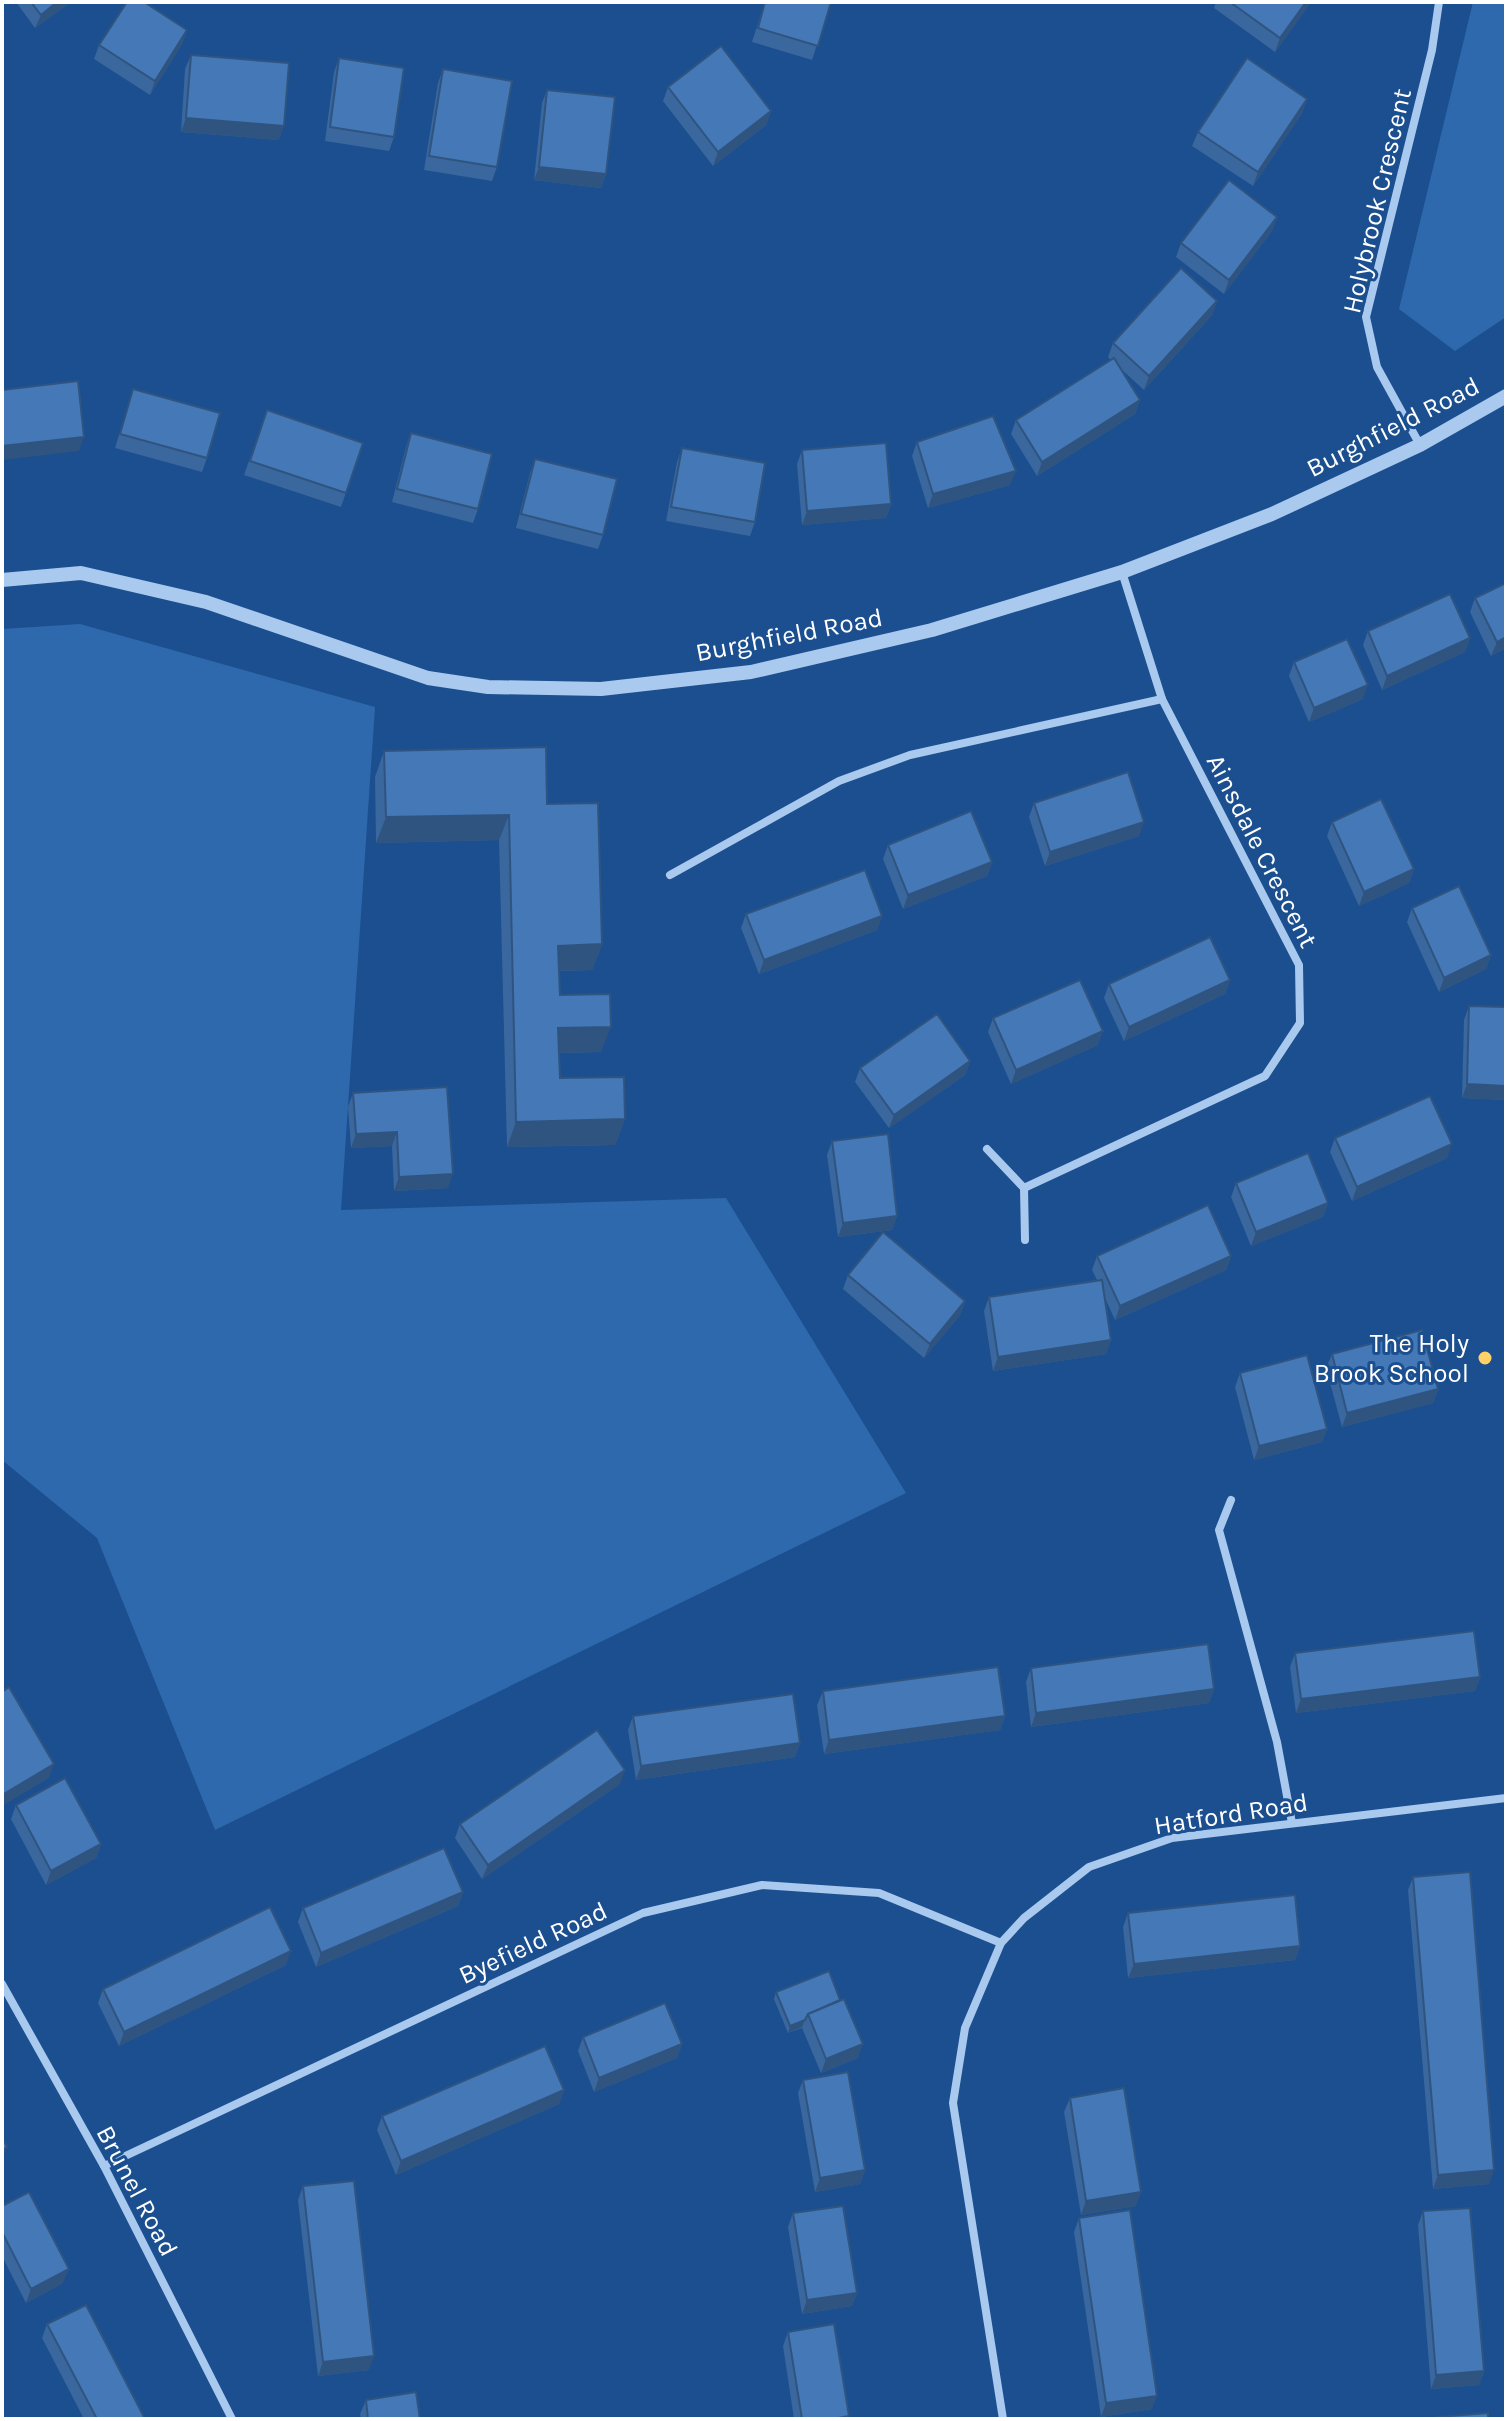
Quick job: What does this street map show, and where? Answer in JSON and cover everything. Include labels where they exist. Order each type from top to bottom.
[{"type":"street","name":"Holybrook Crescent","points":[[1420,445],[1377,367],[1366,317],[1432,50],[1439,2]]},
{"type":"street","name":"Burghfield Road","points":[[2,580],[81,573],[206,602],[428,678],[488,687],[601,689],[751,672],[932,630],[1122,572],[1272,514],[1420,445],[1506,396]]},
{"type":"street","name":"Ainsdale Crescent","points":[[1024,1188],[1265,1076],[1300,1023],[1299,965],[1162,699],[1122,572]]},
{"type":"street","points":[[670,875],[839,781],[881,765],[910,755],[1162,699]]},
{"type":"street","points":[[987,1149],[1024,1188],[1025,1240]]},
{"type":"street","points":[[1231,1500],[1219,1530],[1277,1742],[1292,1823]]},
{"type":"street","name":"Hatford Road","points":[[1003,2419],[953,2103],[965,2028],[1001,1943],[1024,1918],[1089,1867],[1172,1838],[1506,1798]]},
{"type":"street","name":"Byefield Road","points":[[104,2166],[643,1913],[762,1885],[879,1893],[1001,1943]]},
{"type":"street","name":"Brunel Road","points":[[2,1984],[104,2166],[232,2419]]},
{"type":"shaded area","points":[[1473,2],[1506,2],[1506,317],[1455,351],[1399,309]]},
{"type":"shaded area","points":[[80,624],[375,707],[341,1210],[726,1198],[906,1493],[215,1830],[97,1538],[2,1460],[2,629]]},
{"type":"building","points":[[31,2],[57,2],[41,15]]},
{"type":"building","points":[[127,2],[144,2],[187,30],[155,81],[99,45]]},
{"type":"building","points":[[765,2],[831,2],[818,46],[758,28]]},
{"type":"building","points":[[1230,2],[1306,2],[1280,38]]},
{"type":"building","points":[[721,46],[771,111],[718,152],[668,87]]},
{"type":"building","points":[[191,55],[289,63],[284,126],[186,118]]},
{"type":"building","points":[[339,58],[404,68],[394,137],[330,127]]},
{"type":"building","points":[[1247,58],[1307,99],[1258,172],[1198,132]]},
{"type":"building","points":[[443,69],[512,81],[497,167],[429,156]]},
{"type":"building","points":[[547,90],[615,97],[606,174],[539,167]]},
{"type":"building","points":[[1229,180],[1277,217],[1229,280],[1181,243]]},
{"type":"building","points":[[1181,268],[1217,301],[1149,376],[1113,343]]},
{"type":"building","points":[[1114,358],[1140,400],[1042,462],[1016,420]]},
{"type":"building","points":[[78,381],[84,437],[2,446],[2,390]]},
{"type":"building","points":[[133,389],[220,413],[207,458],[120,434]]},
{"type":"building","points":[[267,410],[363,443],[346,493],[250,461]]},
{"type":"building","points":[[993,416],[1016,471],[933,494],[917,442]]},
{"type":"building","points":[[411,433],[492,454],[478,509],[397,489]]},
{"type":"building","points":[[886,443],[891,504],[807,511],[802,450]]},
{"type":"building","points":[[682,448],[765,463],[755,522],[671,507]]},
{"type":"building","points":[[535,459],[617,479],[603,535],[521,514]]},
{"type":"building","points":[[1506,583],[1506,637],[1497,642],[1475,598]]},
{"type":"building","points":[[1450,594],[1470,638],[1387,676],[1368,631]]},
{"type":"building","points":[[1347,639],[1368,685],[1314,708],[1294,662]]},
{"type":"building","points":[[546,747],[547,804],[598,803],[602,944],[558,946],[560,995],[610,994],[611,1027],[558,1028],[560,1078],[624,1077],[625,1119],[516,1122],[509,815],[386,817],[384,751]]},
{"type":"building","points":[[1128,772],[1144,822],[1050,852],[1034,803]]},
{"type":"building","points":[[1381,799],[1414,869],[1364,892],[1332,822]]},
{"type":"building","points":[[971,811],[992,862],[908,895],[888,845]]},
{"type":"building","points":[[865,870],[882,916],[764,960],[746,914]]},
{"type":"building","points":[[1459,886],[1491,955],[1444,978],[1412,908]]},
{"type":"building","points":[[1210,937],[1230,980],[1129,1027],[1109,984]]},
{"type":"building","points":[[1080,980],[1103,1031],[1016,1070],[993,1018]]},
{"type":"building","points":[[1469,1006],[1506,1007],[1506,1086],[1467,1084]]},
{"type":"building","points":[[937,1014],[970,1061],[894,1115],[860,1068]]},
{"type":"building","points":[[447,1087],[453,1174],[399,1177],[397,1132],[356,1134],[353,1093]]},
{"type":"building","points":[[1430,1096],[1452,1144],[1357,1187],[1335,1138]]},
{"type":"building","points":[[888,1134],[897,1216],[843,1223],[832,1141]]},
{"type":"building","points":[[1308,1153],[1328,1203],[1256,1232],[1236,1183]]},
{"type":"building","points":[[1208,1205],[1231,1256],[1120,1306],[1097,1256]]},
{"type":"building","points":[[883,1232],[965,1301],[930,1344],[848,1275]]},
{"type":"building","points":[[1102,1280],[1111,1340],[998,1357],[989,1297]]},
{"type":"building","points":[[1422,1330],[1438,1389],[1347,1413],[1332,1354]]},
{"type":"building","points":[[1307,1355],[1327,1429],[1259,1446],[1240,1373]]},
{"type":"building","points":[[1474,1631],[1480,1677],[1301,1699],[1295,1653]]},
{"type":"building","points":[[1208,1644],[1214,1689],[1036,1713],[1031,1668]]},
{"type":"building","points":[[998,1667],[1005,1716],[829,1740],[823,1691]]},
{"type":"building","points":[[9,1687],[54,1764],[2,1795],[2,1692]]},
{"type":"building","points":[[793,1694],[800,1743],[641,1766],[633,1716]]},
{"type":"building","points":[[597,1730],[625,1770],[488,1865],[460,1824]]},
{"type":"building","points":[[65,1778],[101,1844],[51,1871],[16,1805]]},
{"type":"building","points":[[444,1848],[463,1892],[321,1953],[303,1908]]},
{"type":"building","points":[[1470,1872],[1494,2170],[1438,2175],[1413,1877]]},
{"type":"building","points":[[1295,1895],[1300,1946],[1134,1964],[1128,1913]]},
{"type":"building","points":[[270,1907],[291,1951],[124,2032],[103,1989]]},
{"type":"building","points":[[829,1971],[840,2000],[790,2026],[776,1992]]},
{"type":"building","points":[[844,1999],[863,2044],[826,2059],[808,2014]]},
{"type":"building","points":[[665,2003],[682,2044],[599,2078],[583,2037]]},
{"type":"building","points":[[545,2046],[564,2090],[401,2161],[382,2116]]},
{"type":"building","points":[[848,2072],[865,2170],[820,2178],[803,2080]]},
{"type":"building","points":[[1124,2088],[1141,2192],[1086,2201],[1070,2098]]},
{"type":"building","points":[[354,2181],[374,2356],[323,2362],[303,2186]]},
{"type":"building","points":[[29,2192],[69,2269],[31,2289],[2,2232],[2,2206]]},
{"type":"building","points":[[843,2206],[857,2293],[807,2300],[793,2213]]},
{"type":"building","points":[[1470,2208],[1484,2371],[1436,2375],[1423,2211]]},
{"type":"building","points":[[1130,2210],[1157,2396],[1106,2403],[1079,2218]]},
{"type":"building","points":[[86,2305],[145,2419],[97,2419],[47,2324]]},
{"type":"building","points":[[834,2324],[849,2416],[802,2419],[788,2332]]},
{"type":"building","points":[[416,2392],[420,2419],[368,2419],[366,2400]]},
{"type":"building","points":[[1488,2413],[1488,2419],[1438,2417]]},
{"type":"place","name":"The Holy Brook School","points":[[1485,1358]]}]
